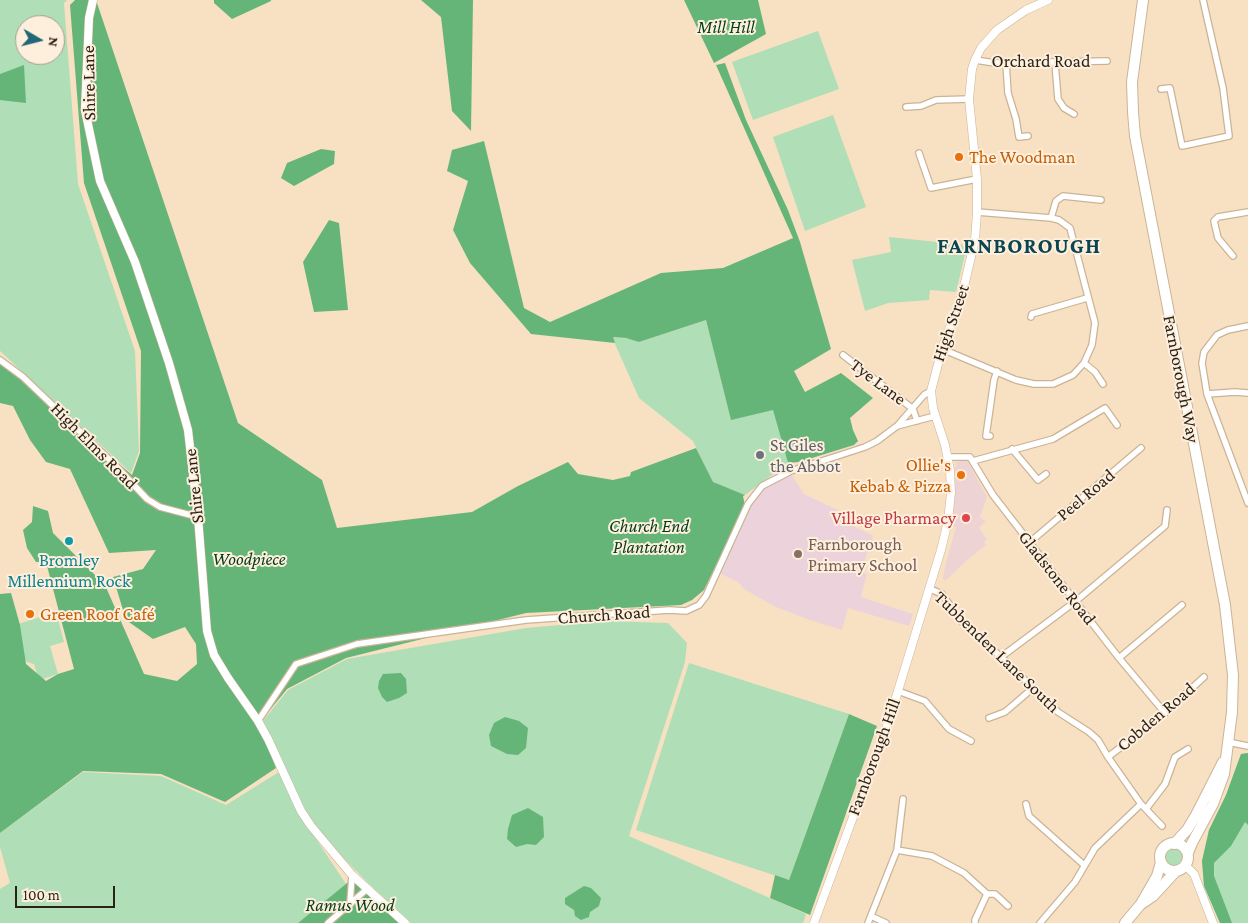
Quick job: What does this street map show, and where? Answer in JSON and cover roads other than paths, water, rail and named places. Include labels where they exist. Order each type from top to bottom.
[{"type":"highway","name":"Farnborough Way","points":[[1143,0],[1132,82],[1132,112],[1135,136],[1228,627],[1233,687],[1224,774],[1217,794],[1192,842],[1188,854]]},
{"type":"highway","name":"Farnborough Way","points":[[1174,844],[1187,830],[1196,815],[1225,759]]},
{"type":"highway","points":[[1124,923],[1140,905],[1156,876],[1163,850],[1174,844],[1182,846],[1188,854],[1188,858],[1181,869],[1157,893],[1140,905]]},
{"type":"highway","points":[[1161,862],[1167,869],[1181,869]]},
{"type":"street","name":"Shire Lane","points":[[93,0],[89,18],[85,110],[100,181],[135,262],[169,363],[188,430],[198,517],[207,631],[214,655],[258,721],[301,811],[322,841],[367,890],[405,923]]},
{"type":"street","name":"High Street","points":[[930,589],[948,521],[951,488],[948,457],[935,416],[931,391],[942,349],[962,295],[975,240],[977,178],[970,99],[972,69],[984,43],[997,30],[1026,10],[1048,0]]},
{"type":"street","points":[[1161,89],[1170,88],[1182,146],[1229,136],[1223,88],[1203,0]]},
{"type":"street","name":"Orchard Road","points":[[975,60],[1006,63],[1107,61]]},
{"type":"street","points":[[1055,62],[1058,100],[1064,108],[1074,114]]},
{"type":"street","points":[[1006,63],[1008,93],[1019,137],[1028,136]]},
{"type":"street","points":[[906,107],[921,106],[936,100],[970,99]]},
{"type":"street","points":[[919,153],[931,188],[977,178]]},
{"type":"street","points":[[1052,218],[1056,201],[1063,196],[1101,200]]},
{"type":"street","points":[[942,349],[1016,380],[1034,384],[1053,384],[1073,375],[1084,363],[1092,344],[1095,323],[1087,298],[1072,232],[1063,222],[1052,218],[977,212]]},
{"type":"street","points":[[1233,256],[1216,234],[1214,221],[1218,217],[1248,212]]},
{"type":"street","points":[[1031,317],[1032,314],[1087,298]]},
{"type":"street","points":[[1248,326],[1221,332],[1204,352],[1202,363],[1207,394],[1248,503]]},
{"type":"street","name":"Tye Lane","points":[[843,355],[913,408]]},
{"type":"street","name":"High Elms Road","points":[[0,360],[23,377],[115,465],[147,499],[160,507],[198,517]]},
{"type":"street","points":[[1084,363],[1095,372],[1103,384]]},
{"type":"street","points":[[990,436],[986,436],[997,371]]},
{"type":"street","name":"Church Road","points":[[258,721],[296,664],[357,644],[526,620],[669,610],[686,611],[699,605],[706,596],[748,504],[762,486],[791,471],[865,447],[877,441],[897,426],[924,395],[931,391]]},
{"type":"street","points":[[1207,394],[1248,393]]},
{"type":"street","points":[[913,408],[917,421]]},
{"type":"street","points":[[948,457],[968,456],[973,461],[1053,439],[1105,408],[1118,425]]},
{"type":"street","name":"Church Road","points":[[897,426],[935,416]]},
{"type":"street","name":"Peel Road","points":[[1030,542],[1141,448]]},
{"type":"street","points":[[1012,449],[1038,480],[1046,474]]},
{"type":"street","name":"Gladstone Road","points":[[973,461],[993,495],[1119,658],[1165,713]]},
{"type":"street","points":[[1001,657],[1076,601],[1166,526],[1167,510]]},
{"type":"street","name":"Tubbenden Lane South","points":[[930,589],[942,594],[962,622],[1058,712],[1090,732],[1098,740],[1141,804],[1162,826]]},
{"type":"street","name":"Farnborough Hill","points":[[814,923],[890,717],[930,589]]},
{"type":"street","points":[[1119,658],[1182,605]]},
{"type":"street","name":"Cobden Road","points":[[1108,757],[1165,713],[1204,677]]},
{"type":"street","points":[[989,718],[1005,712],[1033,688]]},
{"type":"street","points":[[898,691],[925,701],[949,729],[971,740]]},
{"type":"street","points":[[1228,742],[1248,746]]},
{"type":"street","points":[[1146,809],[1165,784],[1175,757],[1188,749]]},
{"type":"street","points":[[868,923],[897,850],[903,799]]},
{"type":"street","points":[[1026,804],[1029,816],[1084,865]]},
{"type":"street","points":[[1040,923],[1075,882],[1095,848],[1141,804]]},
{"type":"street","points":[[897,850],[932,856],[964,873],[987,894],[995,894],[1008,906]]},
{"type":"street","points":[[1181,869],[1194,874],[1213,923]]},
{"type":"street","points":[[350,904],[352,875]]},
{"type":"street","points":[[328,923],[367,890]]},
{"type":"street","points":[[975,923],[987,894]]},
{"type":"street","points":[[871,916],[886,923]]},
{"type":"place","name":"The Woodman","points":[[959,157]]},
{"type":"place","name":"St Giles the Abbot","points":[[760,455]]},
{"type":"place","name":"Ollie's Kebab & Pizza","points":[[961,475]]},
{"type":"place","name":"Village Pharmacy","points":[[966,518]]},
{"type":"place","name":"Bromley Millennium Rock","points":[[69,541]]},
{"type":"place","name":"Farnborough Primary School","points":[[798,554]]},
{"type":"place","name":"Green Roof Café","points":[[30,614]]},
{"type":"district","name":"FARNBOROUGH","points":[[1019,246]]},
{"type":"park label","name":"Mill Hill","points":[[726,27]]},
{"type":"park label","name":"Church End Plantation","points":[[649,536]]},
{"type":"park label","name":"Woodpiece","points":[[249,559]]},
{"type":"park label","name":"Ramus Wood","points":[[350,905]]}]
